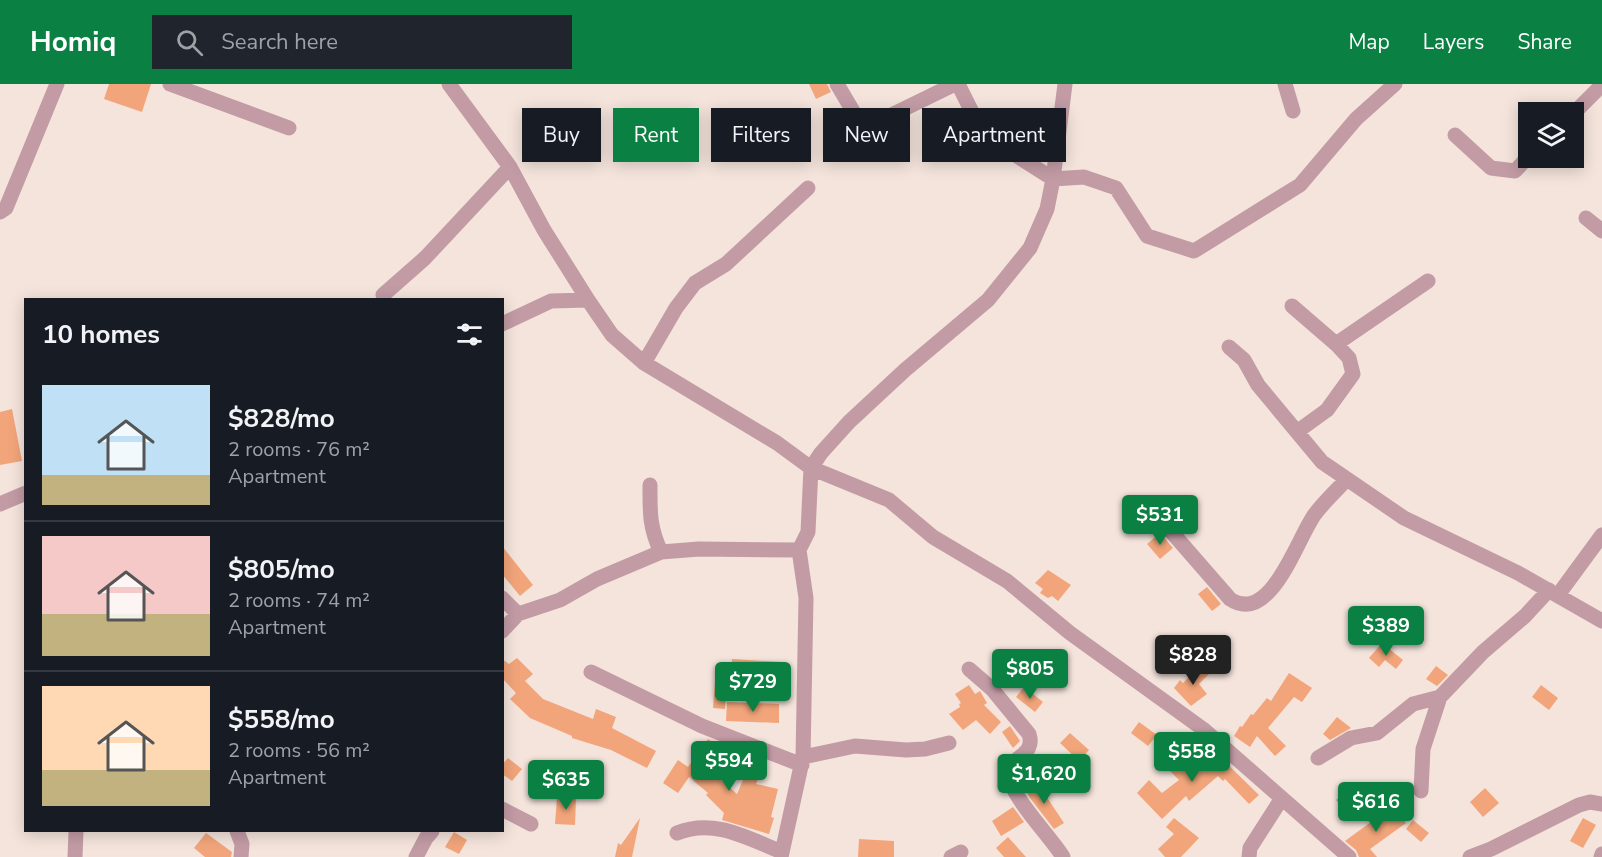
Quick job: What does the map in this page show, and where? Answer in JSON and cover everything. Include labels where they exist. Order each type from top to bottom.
[{"type":"street","points":[[0,212],[6,208],[57,84]]},
{"type":"street","points":[[170,84],[290,128]]},
{"type":"street","points":[[837,84],[860,123],[869,126],[956,84],[983,134],[1053,179],[1084,177],[1116,188],[1147,236],[1194,251],[1300,185],[1356,119],[1395,84]]},
{"type":"street","points":[[677,833],[691,827],[710,827],[729,831],[781,855],[803,761],[806,598],[799,550],[808,532],[811,468],[821,453],[849,422],[905,370],[972,314],[1009,276],[1030,248],[1047,209],[1065,84]]},
{"type":"street","points":[[1285,84],[1293,111]]},
{"type":"street","points":[[1584,103],[1602,85]]},
{"type":"street","points":[[455,86],[510,167],[544,230],[588,300],[612,335],[644,363],[777,443],[811,468],[889,500],[933,537],[1007,581],[1070,633],[1203,729],[1349,857]]},
{"type":"street","points":[[1455,135],[1491,168],[1515,171],[1518,168]]},
{"type":"street","points":[[382,295],[425,258],[510,167]]},
{"type":"street","points":[[644,363],[675,308],[695,283],[726,264],[808,188]]},
{"type":"street","points":[[1586,218],[1602,231]]},
{"type":"street","points":[[1336,344],[1428,281]]},
{"type":"street","points":[[504,323],[551,301],[588,300]]},
{"type":"street","points":[[1292,306],[1349,358],[1353,374],[1327,410],[1298,431]]},
{"type":"street","points":[[1228,347],[1244,360],[1258,385],[1322,462],[1404,518],[1518,573],[1602,621]]},
{"type":"street","points":[[1149,506],[1230,599],[1239,605],[1246,605],[1264,597],[1280,580],[1315,514],[1347,480]]},
{"type":"street","points":[[650,485],[651,526],[661,552]]},
{"type":"street","points":[[0,504],[24,494]]},
{"type":"street","points":[[1421,791],[1423,749],[1440,697],[1483,652],[1554,593],[1602,535]]},
{"type":"street","points":[[504,629],[518,614],[561,600],[597,579],[661,552],[699,549],[799,550]]},
{"type":"street","points":[[504,600],[518,614]]},
{"type":"street","points":[[969,669],[992,689],[1029,734],[1030,748],[1012,765],[1009,772],[1010,781],[1022,802],[1063,857]]},
{"type":"street","points":[[591,672],[702,726],[803,761],[855,746],[906,750],[925,749],[949,743]]},
{"type":"street","points":[[1318,758],[1351,738],[1377,733],[1413,704],[1440,697]]},
{"type":"street","points":[[1249,857],[1250,848],[1282,798]]},
{"type":"street","points":[[1470,857],[1491,849],[1579,805],[1590,802],[1602,804]]},
{"type":"street","points":[[504,810],[531,824]]},
{"type":"street","points":[[75,857],[76,832]]},
{"type":"street","points":[[237,832],[242,844],[241,857]]},
{"type":"street","points":[[416,857],[431,832]]},
{"type":"building","points":[[109,84],[151,84],[142,112],[104,99]]},
{"type":"building","points":[[809,84],[827,84],[831,92],[816,99]]},
{"type":"building","points":[[12,409],[22,461],[0,465],[0,412]]},
{"type":"building","points":[[1160,533],[1173,548],[1160,559],[1147,544]]},
{"type":"building","points":[[504,549],[533,585],[520,596],[504,576]]},
{"type":"building","points":[[1048,570],[1071,585],[1058,601],[1052,596],[1048,598],[1040,593],[1043,589],[1035,583]]},
{"type":"building","points":[[1207,587],[1221,604],[1212,611],[1198,594]]},
{"type":"building","points":[[1382,643],[1403,660],[1396,669],[1385,660],[1379,667],[1369,658]]},
{"type":"building","points":[[517,658],[533,674],[525,681],[543,699],[593,719],[596,709],[616,717],[612,728],[656,751],[647,768],[611,750],[572,738],[572,736],[530,718],[510,699],[516,693],[504,680],[504,660],[509,664]]},
{"type":"building","points":[[732,659],[782,662],[780,680],[731,676]]},
{"type":"building","points":[[1202,664],[1210,673],[1199,684],[1207,694],[1191,706],[1174,688],[1180,680],[1183,683]]},
{"type":"building","points":[[1436,666],[1448,675],[1437,686],[1426,679]]},
{"type":"building","points":[[716,669],[728,670],[725,709],[713,708]]},
{"type":"building","points":[[1289,673],[1312,688],[1302,702],[1294,697],[1268,728],[1286,746],[1275,756],[1257,736],[1250,747],[1234,736],[1240,726],[1242,727],[1267,698],[1271,701]]},
{"type":"building","points":[[969,685],[975,694],[980,691],[987,703],[984,705],[1001,722],[990,734],[976,720],[963,730],[949,714],[960,707],[961,703],[955,694]]},
{"type":"building","points":[[1541,685],[1558,698],[1549,710],[1532,697]]},
{"type":"building","points":[[1024,687],[1043,702],[1035,712],[1016,697]]},
{"type":"building","points":[[727,702],[779,704],[779,723],[726,721]]},
{"type":"building","points":[[1337,717],[1351,728],[1330,740],[1323,734]]},
{"type":"building","points":[[1139,722],[1157,735],[1148,746],[1131,733]]},
{"type":"building","points":[[1010,726],[1020,741],[1013,748],[1002,732]]},
{"type":"building","points":[[1070,733],[1089,750],[1079,761],[1060,743]]},
{"type":"building","points":[[708,739],[717,745],[703,764],[737,794],[749,766],[761,771],[756,784],[778,789],[769,834],[722,820],[724,813],[706,795],[708,793],[689,777],[678,793],[663,783],[678,760],[688,767]]},
{"type":"building","points":[[1172,749],[1194,772],[1218,755],[1259,795],[1249,804],[1225,779],[1223,781],[1218,776],[1189,801],[1186,796],[1162,819],[1137,793],[1149,780],[1162,793],[1179,780],[1160,761]]},
{"type":"building","points":[[508,758],[522,769],[512,781],[504,775],[504,763]]},
{"type":"building","points":[[1036,781],[1064,823],[1054,829],[1025,788]]},
{"type":"building","points":[[1485,788],[1499,803],[1483,817],[1470,802]]},
{"type":"building","points":[[1349,789],[1357,799],[1344,810],[1336,800]]},
{"type":"building","points":[[557,797],[576,798],[575,825],[555,824]]},
{"type":"building","points":[[1393,806],[1406,823],[1370,849],[1377,857],[1359,857],[1356,850],[1345,841]]},
{"type":"building","points":[[1013,807],[1024,822],[1001,836],[992,821]]},
{"type":"building","points":[[640,818],[632,857],[615,857],[618,843],[621,845]]},
{"type":"building","points":[[1174,818],[1199,838],[1181,857],[1165,857],[1158,849],[1174,834],[1166,827]]},
{"type":"building","points":[[1583,818],[1596,825],[1583,848],[1570,841]]},
{"type":"building","points":[[1413,820],[1429,833],[1421,842],[1406,829]]},
{"type":"building","points":[[454,832],[467,840],[459,854],[445,847]]},
{"type":"building","points":[[206,833],[232,852],[231,857],[205,857],[194,848]]},
{"type":"building","points":[[1008,837],[1026,857],[1004,857],[996,848]]},
{"type":"building","points":[[859,839],[894,841],[894,857],[858,857]]}]
